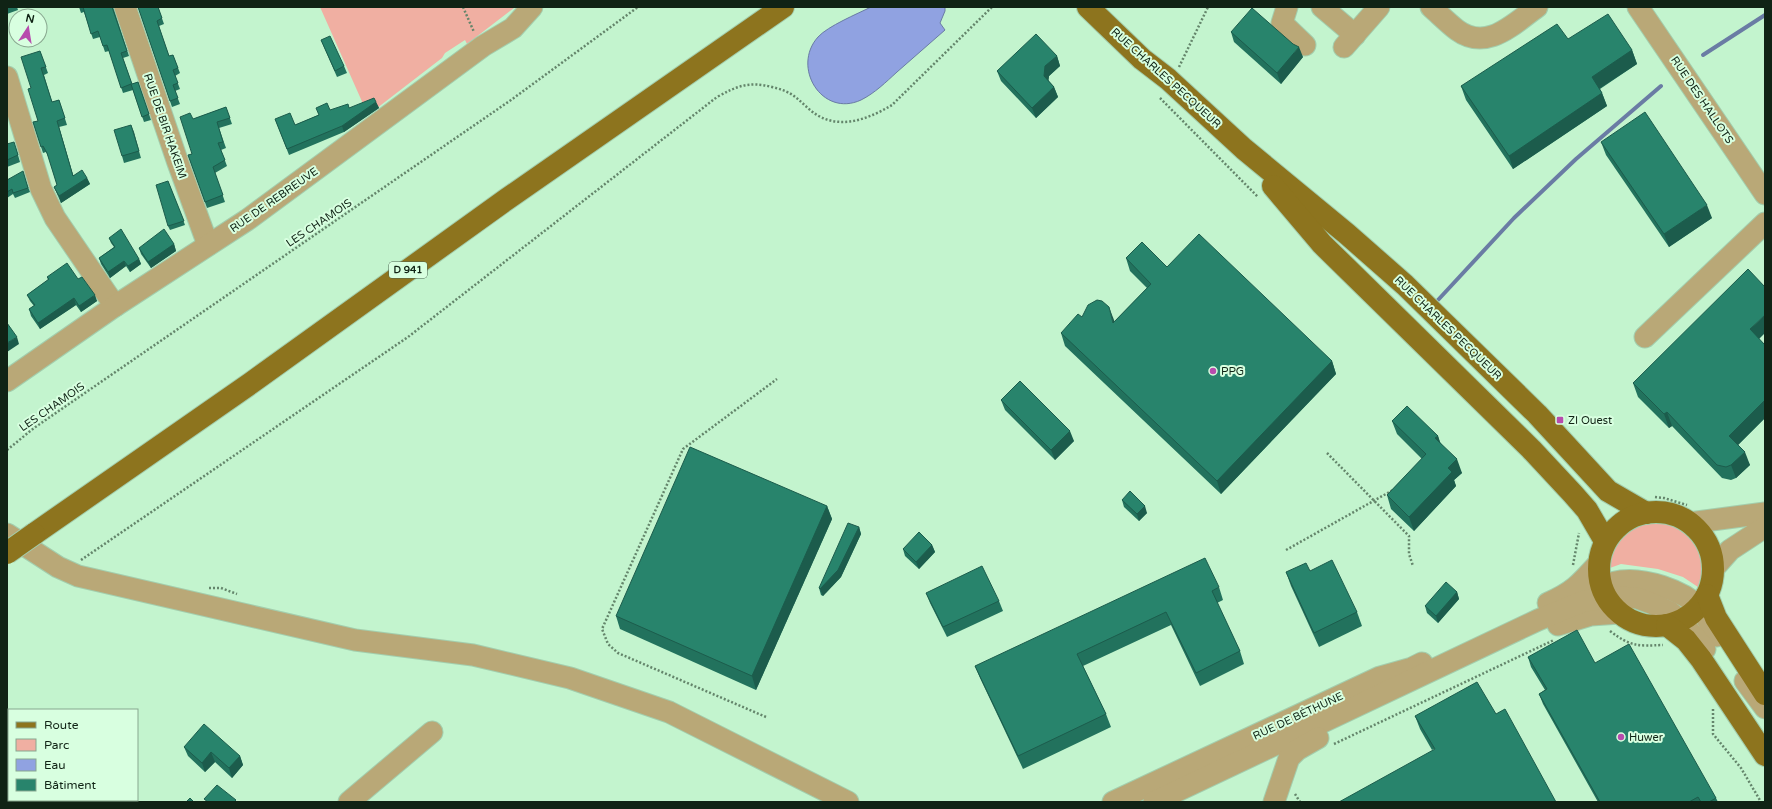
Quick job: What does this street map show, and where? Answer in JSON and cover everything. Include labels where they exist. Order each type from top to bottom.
[{"type":"main road","name":"D 941","points":[[7,553],[251,383],[507,199],[783,7]]},
{"type":"main road","name":"RUE CHARLES PECQUEUR","points":[[1088,7],[1142,59],[1168,79],[1244,149],[1347,234],[1405,285],[1537,414],[1608,491],[1646,513]]},
{"type":"main road","name":"RUE CHARLES PECQUEUR","points":[[1244,149],[1322,244],[1525,444],[1573,494],[1587,510],[1605,541]]},
{"type":"main road","points":[[1671,630],[1703,601],[1712,583],[1714,568],[1707,544],[1700,532],[1689,523],[1676,516],[1661,512],[1646,513],[1633,517],[1621,524],[1605,541],[1598,564],[1608,607],[1634,622],[1646,626],[1671,630],[1686,640],[1701,659],[1765,755]]},
{"type":"main road","points":[[1703,601],[1716,618],[1765,694]]},
{"type":"street","name":"RUE DE BIR HAKEIM","points":[[125,7],[178,164],[208,245]]},
{"type":"street","name":"RUE DE REBREUVE","points":[[7,381],[115,306],[246,220],[483,46],[513,28],[532,7]]},
{"type":"street","points":[[1287,7],[1282,23],[1305,45]]},
{"type":"street","points":[[1322,7],[1350,41],[1380,7]]},
{"type":"street","points":[[1431,7],[1458,31],[1478,38],[1497,36],[1536,7]]},
{"type":"street","name":"RUE DES HALLOTS","points":[[1638,7],[1765,194]]},
{"type":"street","points":[[7,77],[41,189],[55,218],[115,306]]},
{"type":"street","points":[[1645,337],[1765,223]]},
{"type":"street","points":[[1689,523],[1765,513]]},
{"type":"street","points":[[1714,568],[1730,550],[1765,527]]},
{"type":"street","points":[[7,534],[58,567],[78,576],[355,640],[473,655],[570,678],[669,712],[848,802]]},
{"type":"street","name":"RUE DE BÉTHUNE","points":[[1112,802],[1380,677],[1412,668],[1564,596],[1578,586],[1598,564]]},
{"type":"street","points":[[1274,802],[1288,790],[1289,758],[1297,750],[1404,697],[1551,634],[1562,623],[1591,615],[1608,607],[1620,581],[1636,581],[1654,584],[1703,601],[1746,682],[1765,708]]},
{"type":"street","points":[[1154,802],[1538,620],[1584,601],[1593,592],[1608,607]]},
{"type":"street","points":[[1671,630],[1693,632],[1765,738]]},
{"type":"street","points":[[349,802],[432,732]]},
{"type":"street","points":[[1243,742],[1253,745],[1262,751],[1273,763],[1288,790]]},
{"type":"path","points":[[463,7],[476,37],[483,46]]},
{"type":"path","name":"LES CHAMOIS","points":[[7,450],[34,428],[505,104],[638,7]]},
{"type":"path","points":[[89,554],[408,337],[717,96],[736,87],[759,84],[788,92],[818,116],[832,121],[850,122],[862,120],[892,105],[992,7]]},
{"type":"path","points":[[1168,79],[1180,66],[1208,7]]},
{"type":"path","points":[[766,717],[618,653],[608,644],[602,629],[683,449],[777,379]]},
{"type":"path","points":[[1327,453],[1409,536],[1409,554],[1413,566]]},
{"type":"path","points":[[1286,550],[1398,487]]},
{"type":"path","points":[[1608,607],[1621,639],[1637,646],[1671,630]]},
{"type":"path","points":[[1333,744],[1551,634]]},
{"type":"path","points":[[1713,702],[1713,734],[1741,768],[1761,802]]},
{"type":"path","points":[[1288,790],[1300,802]]},
{"type":"green space","points":[[320,7],[514,8],[467,44],[465,40],[445,53],[442,58],[368,115]]},
{"type":"green space","points":[[1650,520],[1666,521],[1675,524],[1690,535],[1696,543],[1700,551],[1703,569],[1698,587],[1683,577],[1658,569],[1621,564],[1607,569],[1611,550],[1619,536],[1632,526]]},
{"type":"water","points":[[871,7],[945,7],[940,23],[945,30],[871,94],[861,100],[847,104],[834,102],[823,96],[809,75],[808,62],[810,49],[818,37],[823,33],[843,20]]},
{"type":"building","points":[[83,7],[112,7],[127,51],[121,53],[132,84],[138,82],[149,114],[142,117],[131,84],[121,88],[107,45],[103,46],[98,31],[91,34]]},
{"type":"building","points":[[138,7],[158,7],[162,18],[157,21],[169,56],[173,55],[178,68],[173,70],[178,83],[173,85],[178,98],[170,101]]},
{"type":"building","points":[[1252,8],[1293,44],[1299,47],[1277,73],[1231,32]]},
{"type":"building","points":[[1608,14],[1632,50],[1592,77],[1602,93],[1509,156],[1461,86],[1557,24],[1568,39]]},
{"type":"building","points":[[1036,34],[1057,56],[1045,66],[1044,76],[1054,87],[1032,108],[997,71]]},
{"type":"building","points":[[330,36],[344,66],[335,71],[321,40]]},
{"type":"building","points":[[40,51],[46,67],[41,68],[52,102],[59,100],[65,118],[57,121],[73,176],[82,170],[87,178],[59,196],[54,187],[57,185],[47,153],[43,146],[41,147],[33,122],[38,121],[28,89],[31,88],[21,57]]},
{"type":"building","points":[[374,98],[376,102],[342,126],[287,149],[275,119],[290,113],[295,125],[319,115],[316,108],[327,103],[330,110],[348,104],[349,108]]},
{"type":"building","points":[[226,107],[230,118],[217,122],[223,142],[218,143],[225,160],[213,167],[223,195],[205,202],[188,155],[192,154],[180,117],[190,113],[193,119]]},
{"type":"building","points":[[1645,112],[1707,205],[1664,234],[1601,142]]},
{"type":"building","points":[[131,125],[139,151],[122,156],[114,130]]},
{"type":"building","points":[[14,142],[18,155],[7,160],[7,144]]},
{"type":"building","points":[[23,171],[28,188],[13,193],[12,189],[7,192],[7,180]]},
{"type":"building","points":[[168,181],[184,221],[168,226],[156,185]]},
{"type":"building","points":[[121,229],[139,259],[128,266],[124,261],[108,272],[99,258],[115,247],[109,238]]},
{"type":"building","points":[[164,229],[174,244],[148,262],[139,248]]},
{"type":"building","name":"PPG","points":[[1199,234],[1332,361],[1217,481],[1061,333],[1078,314],[1082,317],[1088,305],[1097,300],[1102,301],[1109,307],[1113,323],[1151,284],[1126,258],[1142,242],[1167,267]]},
{"type":"building","points":[[67,263],[78,279],[82,277],[95,295],[79,306],[74,298],[38,323],[29,309],[35,305],[27,295],[49,279],[47,277]]},
{"type":"building","points":[[1748,269],[1765,287],[1765,315],[1750,329],[1765,345],[1765,400],[1729,436],[1745,452],[1731,465],[1726,467],[1717,465],[1667,412],[1664,414],[1633,383]]},
{"type":"building","points":[[7,323],[17,337],[7,343]]},
{"type":"building","points":[[1020,381],[1070,431],[1051,450],[1001,400]]},
{"type":"building","points":[[1407,406],[1438,436],[1435,438],[1457,459],[1448,468],[1452,472],[1409,517],[1387,495],[1426,454],[1392,421]]},
{"type":"building","points":[[690,447],[827,506],[752,676],[616,616]]},
{"type":"building","points":[[1130,491],[1145,506],[1137,514],[1122,500]]},
{"type":"building","points":[[848,523],[859,527],[838,570],[820,589],[819,588]]},
{"type":"building","points":[[919,532],[932,545],[916,562],[903,549]]},
{"type":"building","points":[[1205,558],[1219,587],[1212,591],[1240,651],[1196,673],[1166,612],[1077,654],[1106,714],[1018,756],[975,666]]},
{"type":"building","points":[[1332,560],[1357,612],[1314,633],[1286,572],[1306,563],[1310,571]]},
{"type":"building","points":[[982,566],[999,601],[943,627],[926,593]]},
{"type":"building","points":[[1446,582],[1457,592],[1436,616],[1425,606]]},
{"type":"building","name":"Huwer","points":[[1577,630],[1595,663],[1629,644],[1716,798],[1709,802],[1701,802],[1698,797],[1689,802],[1600,802],[1539,694],[1547,689],[1528,657]]},
{"type":"building","points":[[1477,682],[1496,714],[1505,709],[1556,802],[1339,802],[1435,749],[1415,716]]},
{"type":"building","points":[[7,710],[8,754],[7,753]]},
{"type":"building","points":[[204,724],[240,756],[229,768],[211,752],[202,763],[184,747]]},
{"type":"building","points":[[217,785],[236,800],[234,802],[208,802],[204,799]]},
{"type":"building","points":[[190,798],[194,802],[186,802]]},
{"type":"building","points":[[47,801],[98,802],[49,802]]},
{"type":"building","points":[[114,801],[116,802],[103,802]]},
{"type":"waterway","points":[[1703,55],[1765,15]]},
{"type":"waterway","points":[[1438,300],[1514,218],[1576,159],[1661,86]]},
{"type":"place","name":"PPG","points":[[1213,371]]},
{"type":"place","name":"ZI Ouest","points":[[1560,420]]},
{"type":"place","name":"Huwer","points":[[1621,737]]}]
